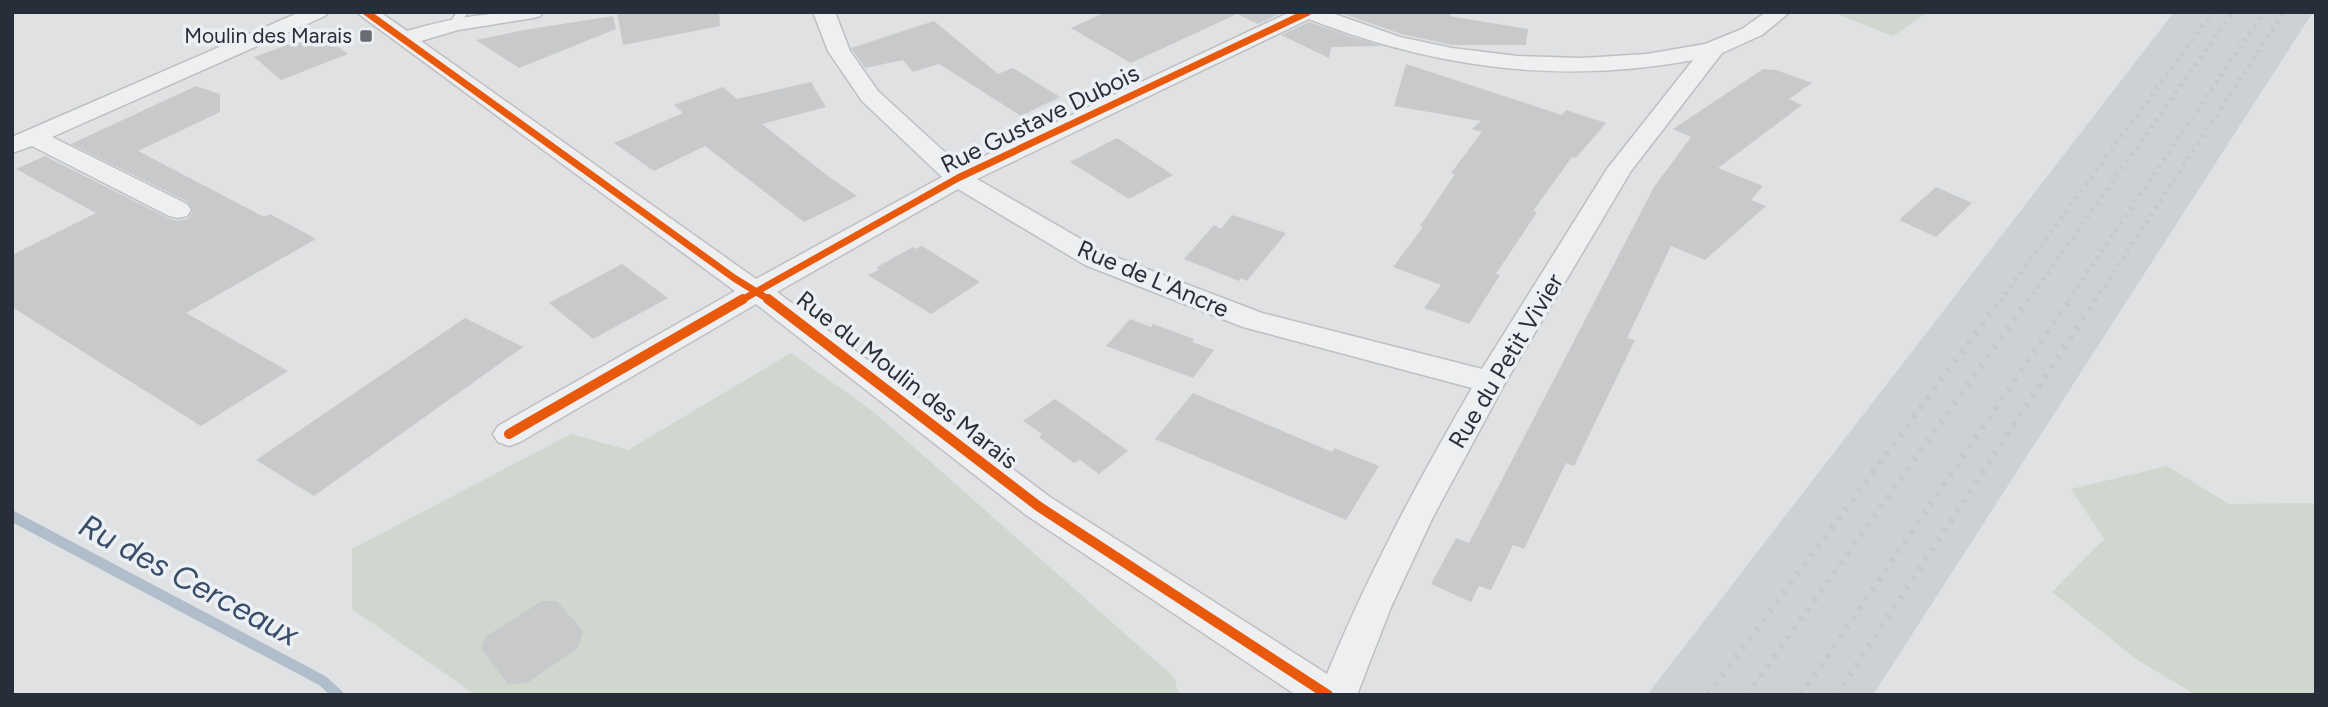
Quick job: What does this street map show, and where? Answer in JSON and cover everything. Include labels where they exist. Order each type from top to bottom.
[{"type":"street","points":[[22,141],[318,12]]},
{"type":"street","name":"Rue du Moulin des Marais","points":[[366,12],[734,278],[775,303],[1038,506],[1328,695]]},
{"type":"street","points":[[404,39],[459,18],[533,12]]},
{"type":"street","name":"Rue de L'Ancre","points":[[824,12],[839,51],[870,96],[958,178],[1095,259],[1253,320],[1490,382]]},
{"type":"street","points":[[1308,12],[1376,38],[1419,49],[1502,61],[1593,65],[1650,61],[1713,50],[1745,37],[1780,12]]},
{"type":"street","name":"Rue Gustave Dubois","points":[[509,434],[958,178],[1308,12]]},
{"type":"street","name":"Rue du Petit Vivier","points":[[1338,695],[1373,607],[1416,516],[1490,382],[1620,169],[1713,50]]},
{"type":"street","points":[[22,141],[178,210]]},
{"type":"shaded area","points":[[1832,12],[1928,12],[1893,36]]},
{"type":"shaded area","points":[[2174,12],[2313,12],[1873,695],[1647,695]]},
{"type":"shaded area","points":[[791,353],[874,412],[1174,677],[1179,695],[476,695],[352,609],[352,549],[571,434],[628,450]]},
{"type":"shaded area","points":[[2167,466],[2229,504],[2316,503],[2316,695],[2196,695],[2139,661],[2052,592],[2104,539],[2071,489]]},
{"type":"building","points":[[617,12],[719,12],[720,26],[623,45]]},
{"type":"building","points":[[1106,12],[1283,12],[1258,24],[1237,14],[1131,63],[1071,28]]},
{"type":"building","points":[[1338,12],[1455,12],[1449,16],[1528,29],[1526,45],[1452,45],[1401,34]]},
{"type":"building","points":[[613,16],[616,29],[519,68],[476,40],[524,30]]},
{"type":"building","points":[[934,21],[998,74],[1013,68],[1060,97],[1021,116],[939,64],[913,72],[903,60],[865,68],[851,48]]},
{"type":"building","points":[[1309,22],[1382,46],[1331,47],[1329,58],[1281,35]]},
{"type":"building","points":[[320,33],[348,54],[281,80],[254,57]]},
{"type":"building","points":[[1406,64],[1562,115],[1566,110],[1606,123],[1576,158],[1572,157],[1533,211],[1537,212],[1496,274],[1500,275],[1469,324],[1424,308],[1441,285],[1393,267],[1423,227],[1420,226],[1455,174],[1451,173],[1482,132],[1472,129],[1481,121],[1394,106]]},
{"type":"building","points":[[1763,69],[1776,70],[1812,83],[1789,99],[1802,105],[1718,168],[1763,186],[1751,200],[1766,206],[1705,260],[1671,246],[1627,338],[1635,340],[1574,466],[1566,463],[1524,549],[1513,545],[1491,590],[1479,586],[1471,602],[1431,584],[1456,538],[1469,543],[1654,187],[1691,137],[1673,129]]},
{"type":"building","points":[[811,82],[826,107],[762,124],[857,196],[804,222],[705,146],[654,171],[614,143],[683,113],[674,105],[723,87],[737,99]]},
{"type":"building","points":[[196,86],[220,94],[220,112],[138,151],[264,217],[270,214],[316,239],[186,313],[288,371],[201,426],[12,307],[12,255],[96,213],[16,169],[45,156],[168,218],[177,221],[188,219],[193,211],[188,202],[71,144]]},
{"type":"building","points":[[1117,138],[1173,175],[1129,199],[1070,162]]},
{"type":"building","points":[[1936,187],[1972,203],[1936,237],[1899,220]]},
{"type":"building","points":[[1232,215],[1286,233],[1247,281],[1241,278],[1239,281],[1184,259],[1214,225],[1221,229]]},
{"type":"building","points":[[922,246],[980,282],[931,314],[868,275],[913,247],[915,249]]},
{"type":"building","points":[[622,264],[668,298],[593,339],[549,303]]},
{"type":"building","points":[[465,318],[523,347],[314,496],[256,460]]},
{"type":"building","points":[[1130,319],[1194,339],[1192,342],[1214,350],[1193,378],[1106,346]]},
{"type":"building","points":[[1193,393],[1332,452],[1334,448],[1379,466],[1346,520],[1155,439]]},
{"type":"building","points":[[1055,399],[1128,451],[1099,474],[1080,460],[1074,463],[1039,437],[1042,434],[1023,421]]},
{"type":"building","points":[[542,601],[557,601],[583,631],[578,648],[527,683],[508,684],[481,649],[485,637]]},
{"type":"waterway","name":"Ru des Cerceaux","points":[[12,516],[323,681],[338,695]]},
{"type":"railway","points":[[2000,301],[2213,12]]},
{"type":"railway","points":[[2028,301],[2233,12]]},
{"type":"railway","points":[[2068,301],[2264,12]]},
{"type":"railway","points":[[2095,301],[2284,12]]},
{"type":"railway","points":[[1708,695],[2001,299]]},
{"type":"railway","points":[[1747,695],[2029,299]]},
{"type":"railway","points":[[1801,695],[2070,299]]},
{"type":"railway","points":[[1837,695],[2096,299]]},
{"type":"cycle path","points":[[366,12],[734,278],[775,303],[1038,506],[1328,695]]},
{"type":"cycle path","points":[[509,434],[958,178],[1308,12]]},
{"type":"place","name":"Moulin des Marais","points":[[366,36]]}]
